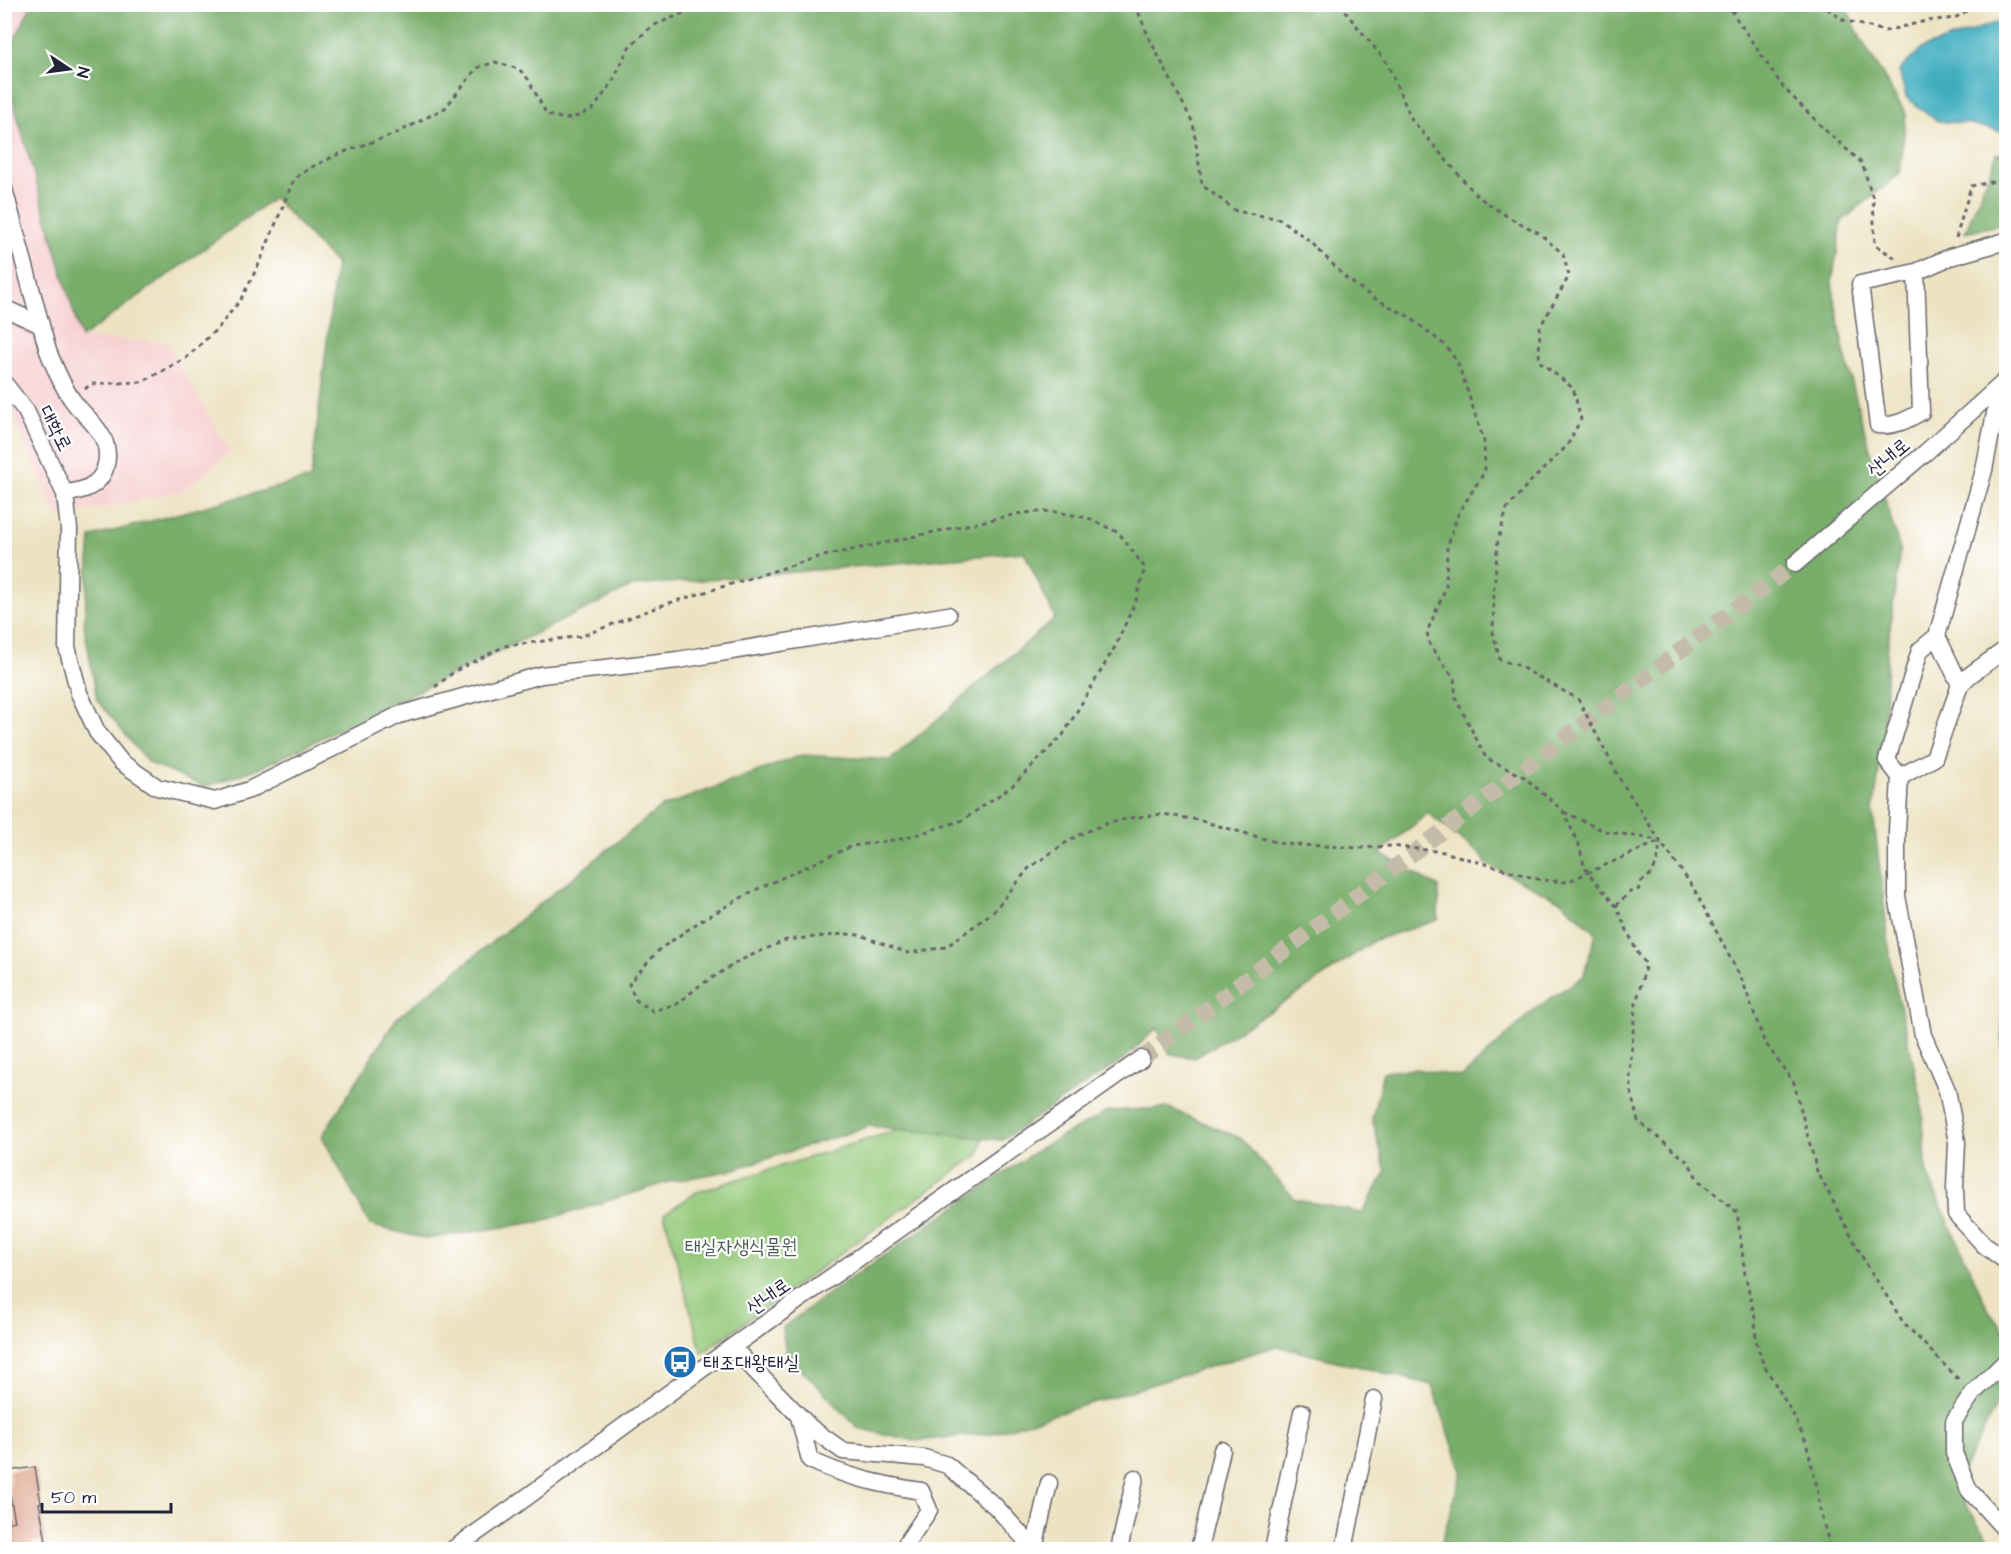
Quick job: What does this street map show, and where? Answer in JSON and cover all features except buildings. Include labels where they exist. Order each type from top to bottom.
[{"type":"street","points":[[4,189],[41,325],[57,372],[72,399],[100,431],[108,448],[107,462],[98,479],[88,488],[65,494]]},
{"type":"street","points":[[1916,272],[1921,412],[1889,426],[1878,425],[1860,284],[1916,272],[1950,257],[2007,241]]},
{"type":"street","points":[[4,308],[41,325]]},
{"type":"street","name":"산내로","points":[[1795,564],[1925,453],[2007,379]]},
{"type":"street","name":"대학로","points":[[4,383],[26,411],[65,494],[69,529],[67,647],[79,693],[97,732],[121,762],[157,787],[215,801],[249,790],[399,715],[541,675],[678,660],[948,615]]},
{"type":"street","points":[[2007,390],[1997,403],[1984,470],[1937,636],[1920,650],[1887,760],[1900,777],[1897,896],[1923,1035],[1947,1090],[1957,1142],[1956,1214],[1984,1245],[2007,1261]]},
{"type":"street","points":[[1937,636],[1960,685]]},
{"type":"street","points":[[1900,777],[1934,758],[1960,685],[1970,675],[2007,649]]},
{"type":"street","name":"산내로","points":[[452,1550],[732,1347],[1141,1059]]},
{"type":"street","points":[[732,1347],[811,1428],[843,1451],[924,1458],[947,1465],[996,1508],[1034,1549]]},
{"type":"street","points":[[2007,1361],[1973,1394],[1954,1421],[1954,1453],[1969,1490],[2007,1531]]},
{"type":"street","points":[[1344,1550],[1374,1399]]},
{"type":"street","points":[[1273,1550],[1302,1412]]},
{"type":"street","points":[[799,1416],[810,1460],[832,1470],[890,1486],[921,1491],[928,1510],[902,1550]]},
{"type":"street","points":[[1199,1550],[1222,1450]]},
{"type":"street","points":[[1119,1550],[1135,1478]]},
{"type":"street","points":[[1034,1549],[1049,1483]]},
{"type":"path","points":[[72,399],[91,384],[142,382],[186,358],[219,327],[241,298],[264,253],[294,179],[309,168],[340,153],[395,134],[445,108],[477,68],[495,62],[519,69],[528,79],[547,115],[566,119],[579,116],[594,108],[613,81],[629,47],[652,26],[706,4]]},
{"type":"path","points":[[1135,4],[1149,38],[1192,123],[1202,184],[1236,211],[1280,219],[1311,242],[1346,278],[1372,297],[1408,316],[1446,346],[1458,363],[1484,441],[1485,471],[1458,514],[1447,548],[1446,587],[1427,632],[1430,646],[1454,678],[1456,699],[1486,758],[1524,777],[1563,812],[1604,831],[1659,841]]},
{"type":"path","points":[[1339,4],[1387,63],[1412,120],[1477,196],[1508,217],[1539,233],[1563,254],[1569,276],[1540,327],[1539,361],[1573,388],[1581,419],[1567,446],[1528,484],[1507,510],[1498,540],[1493,633],[1500,660],[1517,665],[1578,699],[1621,780],[1659,841],[1693,887],[1743,982],[1764,1041],[1794,1083],[1817,1171],[1865,1262],[1903,1322],[1973,1394]]},
{"type":"path","points":[[1724,4],[1732,12],[1783,87],[1825,130],[1862,163],[1873,199],[1875,245],[1916,272]]},
{"type":"path","points":[[1732,12],[1750,4]]},
{"type":"path","points":[[1819,4],[1843,20],[1885,31],[1926,21],[1955,18],[1978,4]]},
{"type":"path","points":[[1950,257],[1971,186],[2007,179]]},
{"type":"path","points":[[427,693],[455,671],[505,646],[582,636],[663,604],[819,556],[1022,513],[1051,511],[1088,518],[1119,533],[1145,568],[1136,600],[1116,645],[1063,735],[1012,786],[963,820],[906,838],[852,846],[751,892],[699,922],[660,949],[630,982],[629,985],[636,1000],[653,1011],[677,1004],[699,986],[741,960],[786,940],[845,934],[860,935],[908,953],[946,947],[993,912],[1029,868],[1076,836],[1105,824],[1130,818],[1162,813],[1198,820],[1283,844],[1351,848],[1390,846],[1444,852],[1541,880],[1567,882],[1659,841]]},
{"type":"path","points":[[1563,812],[1579,845],[1588,873],[1616,906],[1637,952],[1646,964],[1635,1008],[1630,1072],[1632,1097],[1638,1121],[1689,1163],[1698,1180],[1737,1212],[1755,1318],[1756,1341],[1763,1363],[1794,1416],[1806,1442],[1821,1515],[1831,1550]]},
{"type":"path","points":[[1616,906],[1630,892],[1640,889],[1642,881],[1650,877],[1659,856],[1659,841]]},
{"type":"shaded area","points":[[5,5],[32,5],[5,62]]},
{"type":"shaded area","points":[[4,73],[81,338],[166,342],[230,452],[182,491],[57,517],[11,411],[5,405]]},
{"type":"green space","points":[[32,4],[1845,5],[1862,41],[1906,114],[1900,173],[1842,221],[1832,283],[1844,351],[1862,422],[1900,550],[1887,653],[1884,738],[1873,812],[1892,970],[1921,1097],[1927,1174],[1988,1309],[2006,1333],[2006,1387],[1954,1487],[1995,1549],[1440,1549],[1462,1471],[1432,1385],[1277,1346],[994,1433],[915,1441],[858,1428],[786,1353],[782,1328],[829,1293],[1042,1147],[1109,1111],[1169,1108],[1240,1138],[1295,1199],[1362,1213],[1386,1173],[1372,1118],[1383,1072],[1415,1069],[1462,1077],[1536,1008],[1583,977],[1596,933],[1561,901],[1486,864],[1482,856],[1428,813],[1380,853],[1439,887],[1438,920],[1375,940],[1302,991],[1195,1058],[1170,1054],[1157,1028],[1125,1058],[1002,1140],[870,1126],[728,1171],[672,1181],[543,1221],[426,1239],[370,1225],[322,1136],[396,1019],[660,808],[802,755],[890,760],[1055,618],[1024,552],[633,586],[262,767],[205,787],[148,763],[97,700],[84,625],[91,537],[311,478],[336,264],[274,198],[81,338],[5,73],[4,62]]},
{"type":"green space","points":[[2006,153],[2006,224],[1965,232],[1997,154]]},
{"type":"green space","points":[[2006,850],[2006,1060],[2002,1049]]},
{"type":"green space","name":"태실자생식물원","points":[[972,1107],[985,1128],[979,1154],[702,1353],[664,1214],[697,1192]]},
{"type":"water","points":[[2006,19],[2006,133],[1970,124],[1937,121],[1906,97],[1899,71],[1921,49]]},
{"type":"tunnel","points":[[1141,1059],[1795,564]]},
{"type":"place","name":"태조대왕태실","points":[[680,1362]]}]
